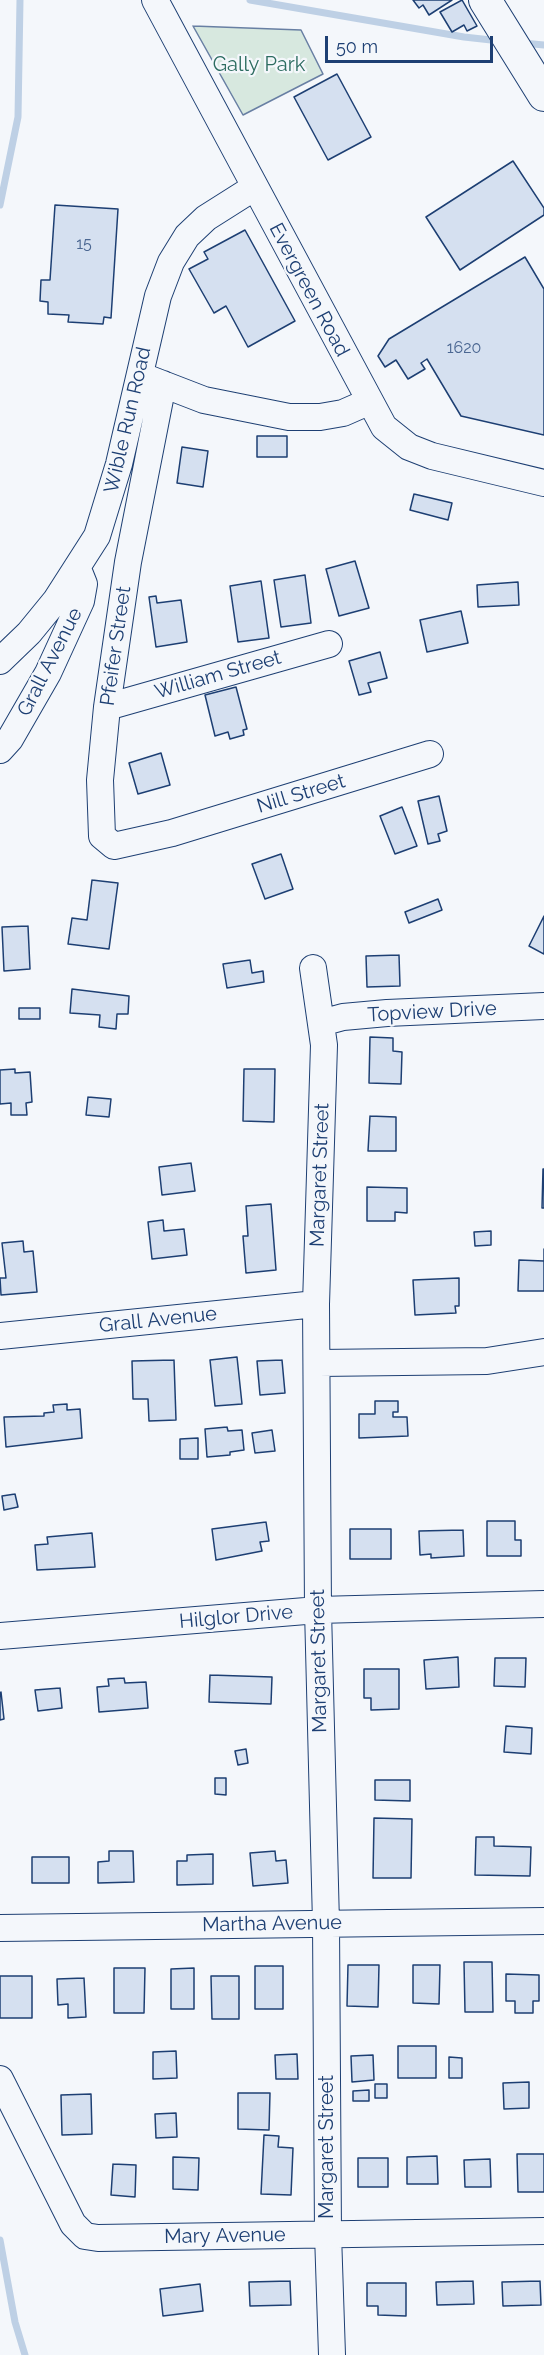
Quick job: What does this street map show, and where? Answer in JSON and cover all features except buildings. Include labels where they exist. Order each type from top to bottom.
[{"type":"main road","points":[[490,9],[537,84]]},
{"type":"street","name":"Evergreen Road","points":[[155,0],[368,402],[384,427],[409,447],[432,456],[544,483]]},
{"type":"street","name":"Wible Run Road","points":[[0,661],[29,633],[78,569],[97,536],[108,502],[158,296],[171,262],[188,236],[206,218],[255,187]]},
{"type":"street","points":[[138,375],[204,400],[289,417],[320,417],[343,413],[368,402]]},
{"type":"street","name":"Pfeifer Street","points":[[163,384],[128,562],[107,707],[100,780],[102,836],[114,846],[172,833]]},
{"type":"street","name":"Grall Avenue","points":[[0,750],[10,739],[48,674],[81,601],[84,584],[78,569]]},
{"type":"street","name":"William Street","points":[[107,707],[329,644]]},
{"type":"street","name":"Nill Street","points":[[172,833],[430,754]]},
{"type":"street","name":"Margaret Street","points":[[313,968],[324,1045],[316,1304],[319,1363],[318,1610],[326,1923],[328,2234],[332,2355]]},
{"type":"street","name":"Topview Drive","points":[[321,1023],[343,1017],[387,1013],[544,1006]]},
{"type":"street","name":"Grall Avenue","points":[[0,1336],[316,1304]]},
{"type":"street","points":[[319,1363],[487,1361],[544,1352]]},
{"type":"street","name":"Hilglor Drive","points":[[0,1636],[318,1610],[544,1604]]},
{"type":"street","name":"Martha Avenue","points":[[0,1928],[544,1921]]},
{"type":"street","name":"Mary Avenue","points":[[0,2079],[73,2224],[85,2236],[99,2238],[544,2230]]},
{"type":"green space","name":"Gally Park","points":[[193,26],[301,30],[323,74],[243,115]]},
{"type":"waterway","points":[[0,205],[18,117],[20,0]]},
{"type":"waterway","points":[[250,0],[464,37],[500,41]]},
{"type":"waterway","points":[[523,43],[544,45]]},
{"type":"waterway","points":[[0,2240],[15,2322],[25,2355]]}]
